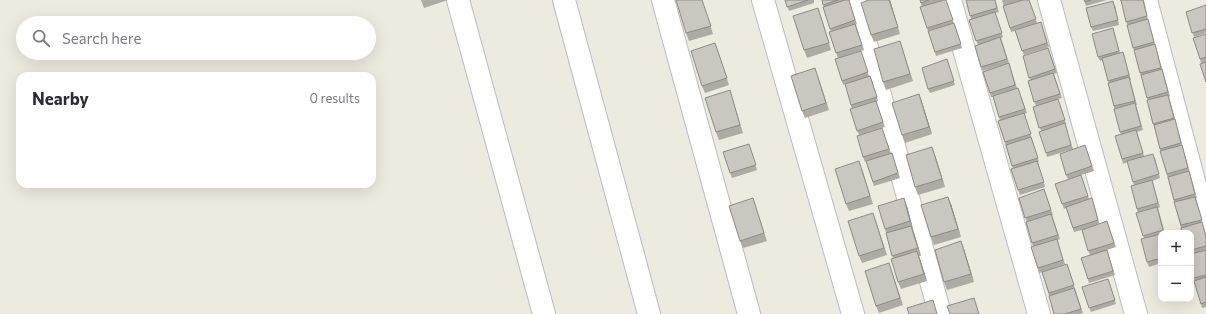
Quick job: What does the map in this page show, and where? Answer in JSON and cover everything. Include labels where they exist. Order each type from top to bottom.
[{"type":"street","points":[[458,0],[544,314]]},
{"type":"street","points":[[564,0],[649,314]]},
{"type":"street","points":[[663,0],[749,314]]},
{"type":"street","points":[[763,0],[852,314]]},
{"type":"street","points":[[854,0],[940,314]]},
{"type":"street","points":[[950,0],[1039,314]]},
{"type":"street","points":[[1049,0],[1136,314]]},
{"type":"street","points":[[1146,0],[1206,226]]},
{"type":"building","points":[[676,0],[702,0],[711,26],[686,33]]},
{"type":"building","points":[[785,0],[808,0],[787,7]]},
{"type":"building","points":[[822,0],[838,0],[823,5]]},
{"type":"building","points":[[849,0],[855,20],[830,29],[823,7]]},
{"type":"building","points":[[869,0],[889,0],[898,27],[871,35],[861,3]]},
{"type":"building","points":[[920,0],[929,0],[921,3]]},
{"type":"building","points":[[946,0],[953,20],[927,28],[920,7]]},
{"type":"building","points":[[966,0],[995,0],[997,8],[970,16]]},
{"type":"building","points":[[1023,0],[1029,0],[1036,19],[1010,28],[1003,6]]},
{"type":"building","points":[[1121,0],[1143,0],[1147,16],[1126,22]]},
{"type":"building","points":[[1113,1],[1118,20],[1091,27],[1086,8]]},
{"type":"building","points":[[1206,5],[1206,29],[1192,33],[1186,12]]},
{"type":"building","points":[[818,8],[829,43],[804,50],[793,16]]},
{"type":"building","points":[[995,12],[1002,33],[976,41],[969,20]]},
{"type":"building","points":[[1148,19],[1154,42],[1133,48],[1127,25]]},
{"type":"building","points":[[1041,22],[1047,43],[1022,51],[1015,30]]},
{"type":"building","points":[[954,23],[961,44],[935,52],[928,31]]},
{"type":"building","points":[[855,24],[862,45],[836,53],[829,32]]},
{"type":"building","points":[[1113,28],[1119,51],[1098,57],[1092,34]]},
{"type":"building","points":[[1206,34],[1206,57],[1200,59],[1193,38]]},
{"type":"building","points":[[1000,37],[1007,59],[981,67],[975,46]]},
{"type":"building","points":[[900,41],[910,74],[883,82],[874,49]]},
{"type":"building","points":[[715,43],[727,78],[702,86],[691,51]]},
{"type":"building","points":[[1155,44],[1161,68],[1140,73],[1134,50]]},
{"type":"building","points":[[1048,48],[1055,69],[1029,78],[1023,56]]},
{"type":"building","points":[[861,51],[868,72],[842,81],[835,59]]},
{"type":"building","points":[[1123,52],[1129,75],[1108,81],[1102,58]]},
{"type":"building","points":[[947,59],[954,81],[928,89],[922,68]]},
{"type":"building","points":[[1206,62],[1206,82],[1200,64]]},
{"type":"building","points":[[1009,63],[1015,85],[990,93],[983,72]]},
{"type":"building","points":[[815,68],[826,103],[802,111],[791,76]]},
{"type":"building","points":[[1162,69],[1168,92],[1147,98],[1141,75]]},
{"type":"building","points":[[1053,73],[1060,94],[1034,102],[1028,81]]},
{"type":"building","points":[[870,76],[877,97],[851,105],[845,84]]},
{"type":"building","points":[[1129,77],[1135,101],[1114,106],[1108,83]]},
{"type":"building","points":[[1018,88],[1025,109],[999,117],[993,96]]},
{"type":"building","points":[[730,90],[740,125],[716,132],[705,98]]},
{"type":"building","points":[[919,94],[929,127],[902,135],[892,103]]},
{"type":"building","points":[[1168,95],[1174,118],[1153,124],[1147,100]]},
{"type":"building","points":[[1058,99],[1065,120],[1039,128],[1033,107]]},
{"type":"building","points":[[876,101],[883,122],[857,131],[850,109]]},
{"type":"building","points":[[1135,103],[1141,126],[1120,132],[1114,109]]},
{"type":"building","points":[[1024,113],[1031,134],[1005,142],[998,121]]},
{"type":"building","points":[[1175,119],[1181,143],[1160,149],[1154,125]]},
{"type":"building","points":[[1065,123],[1071,145],[1046,153],[1039,132]]},
{"type":"building","points":[[882,128],[889,149],[863,157],[857,136]]},
{"type":"building","points":[[1136,130],[1143,153],[1122,159],[1115,136]]},
{"type":"building","points":[[1031,137],[1038,158],[1012,166],[1006,145]]},
{"type":"building","points":[[749,144],[756,165],[730,173],[723,152]]},
{"type":"building","points":[[1085,145],[1092,166],[1066,175],[1060,154]]},
{"type":"building","points":[[1182,145],[1188,168],[1167,174],[1160,151]]},
{"type":"building","points":[[932,147],[942,179],[915,187],[906,155]]},
{"type":"building","points":[[892,153],[898,173],[873,182],[866,161]]},
{"type":"building","points":[[1153,154],[1159,174],[1133,182],[1127,161]]},
{"type":"building","points":[[859,161],[870,196],[846,204],[835,169]]},
{"type":"building","points":[[1037,161],[1044,182],[1018,190],[1011,169]]},
{"type":"building","points":[[1189,171],[1195,194],[1174,200],[1168,177]]},
{"type":"building","points":[[1081,175],[1088,196],[1062,204],[1055,184]]},
{"type":"building","points":[[1152,180],[1158,203],[1137,209],[1131,186]]},
{"type":"building","points":[[1044,189],[1051,210],[1025,218],[1019,198]]},
{"type":"building","points":[[948,197],[958,229],[931,237],[921,205]]},
{"type":"building","points":[[1195,197],[1202,220],[1181,225],[1174,202]]},
{"type":"building","points":[[753,198],[764,233],[740,241],[729,206]]},
{"type":"building","points":[[904,198],[910,221],[885,229],[878,206]]},
{"type":"building","points":[[1092,198],[1098,220],[1073,228],[1066,207]]},
{"type":"building","points":[[1157,207],[1163,230],[1158,230],[1158,232],[1143,236],[1136,213]]},
{"type":"building","points":[[873,213],[884,248],[859,256],[848,221]]},
{"type":"building","points":[[1051,214],[1058,235],[1032,243],[1026,222]]},
{"type":"building","points":[[1107,221],[1114,243],[1088,251],[1082,230]]},
{"type":"building","points":[[1202,222],[1206,237],[1206,246],[1194,249],[1194,230],[1181,230],[1181,228]]},
{"type":"building","points":[[911,226],[918,248],[892,256],[886,233]]},
{"type":"building","points":[[1158,235],[1158,259],[1147,262],[1141,239]]},
{"type":"building","points":[[1057,239],[1063,260],[1038,268],[1031,247]]},
{"type":"building","points":[[961,241],[971,274],[944,282],[935,250]]},
{"type":"building","points":[[1107,250],[1113,271],[1088,279],[1081,258]]},
{"type":"building","points":[[1206,250],[1206,275],[1194,278],[1194,253]]},
{"type":"building","points":[[917,251],[924,274],[898,282],[891,259]]},
{"type":"building","points":[[889,263],[900,298],[876,306],[865,271]]},
{"type":"building","points":[[1067,264],[1074,285],[1049,293],[1042,272]]},
{"type":"building","points":[[1206,277],[1206,302],[1201,304],[1194,281]]},
{"type":"building","points":[[1108,279],[1115,300],[1089,308],[1082,287]]},
{"type":"building","points":[[1074,288],[1081,309],[1065,314],[1054,314],[1049,296]]},
{"type":"building","points":[[974,298],[979,314],[950,314],[947,306]]},
{"type":"building","points":[[933,300],[937,314],[909,314],[907,308]]}]
